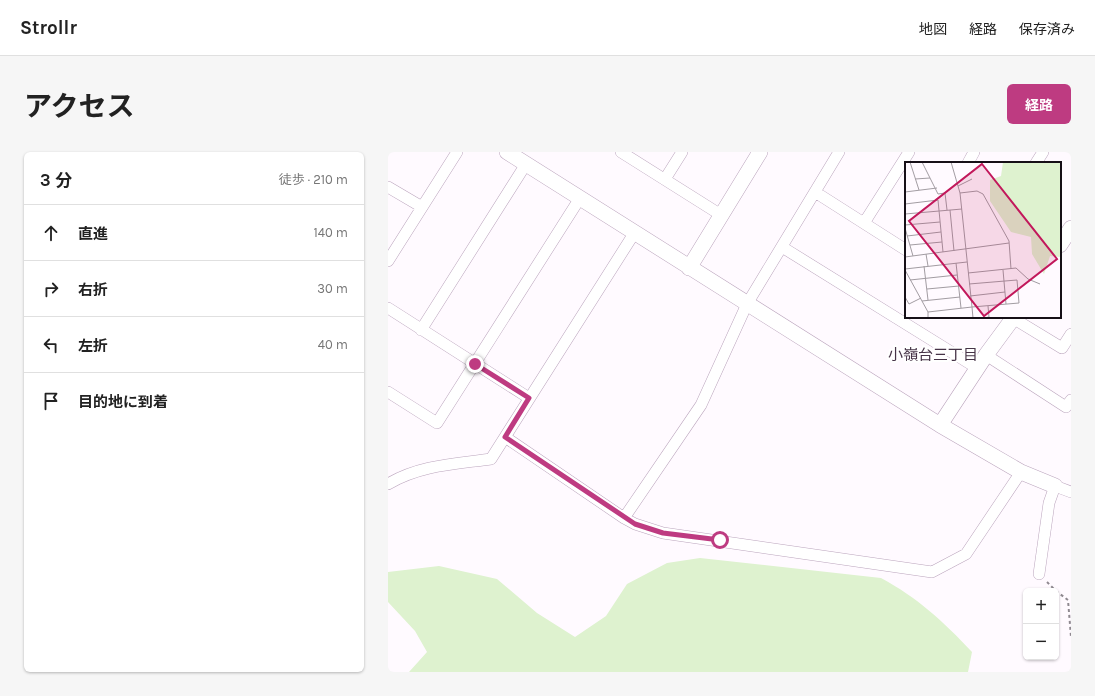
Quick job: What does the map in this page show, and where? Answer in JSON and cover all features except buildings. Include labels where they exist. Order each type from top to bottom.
[{"type":"street","points":[[388,262],[457,152]]},
{"type":"street","points":[[507,152],[940,425],[1021,472],[1071,492]]},
{"type":"street","points":[[621,152],[721,215]]},
{"type":"street","points":[[664,179],[682,152]]},
{"type":"street","points":[[689,268],[760,152]]},
{"type":"street","points":[[624,518],[701,405],[747,304],[839,152]]},
{"type":"street","points":[[864,223],[909,152]]},
{"type":"street","points":[[969,162],[974,152]]},
{"type":"street","points":[[1037,162],[1043,152]]},
{"type":"street","points":[[421,330],[526,164]]},
{"type":"street","points":[[388,187],[422,207]]},
{"type":"street","points":[[815,192],[905,249]]},
{"type":"street","points":[[388,392],[437,424],[580,198]]},
{"type":"street","points":[[1061,243],[1071,228]]},
{"type":"street","points":[[388,484],[400,477],[431,466],[491,459],[635,232]]},
{"type":"street","points":[[782,247],[977,368]]},
{"type":"street","points":[[388,308],[529,398]]},
{"type":"street","points":[[940,425],[977,368],[1012,318]]},
{"type":"street","points":[[1015,318],[1062,348],[1071,334]]},
{"type":"street","points":[[986,356],[1066,407],[1071,400]]},
{"type":"street","points":[[505,437],[624,518],[635,524],[663,533],[932,572],[966,554],[1021,472]]},
{"type":"street","points":[[1039,574],[1049,503],[1056,486]]},
{"type":"path","points":[[1059,593],[1068,600],[1071,637]]},
{"type":"green space","points":[[700,558],[881,578],[907,594],[930,611],[972,652],[968,672],[409,672],[427,652],[415,631],[388,602],[388,572],[439,566],[497,579],[537,613],[575,637],[606,616],[627,584],[667,563]]},
{"type":"district","name":"小嶺台三丁目","points":[[933,355]]},
{"type":"route","points":[[475,364],[529,398],[505,437],[635,524],[663,533],[720,540]]}]
